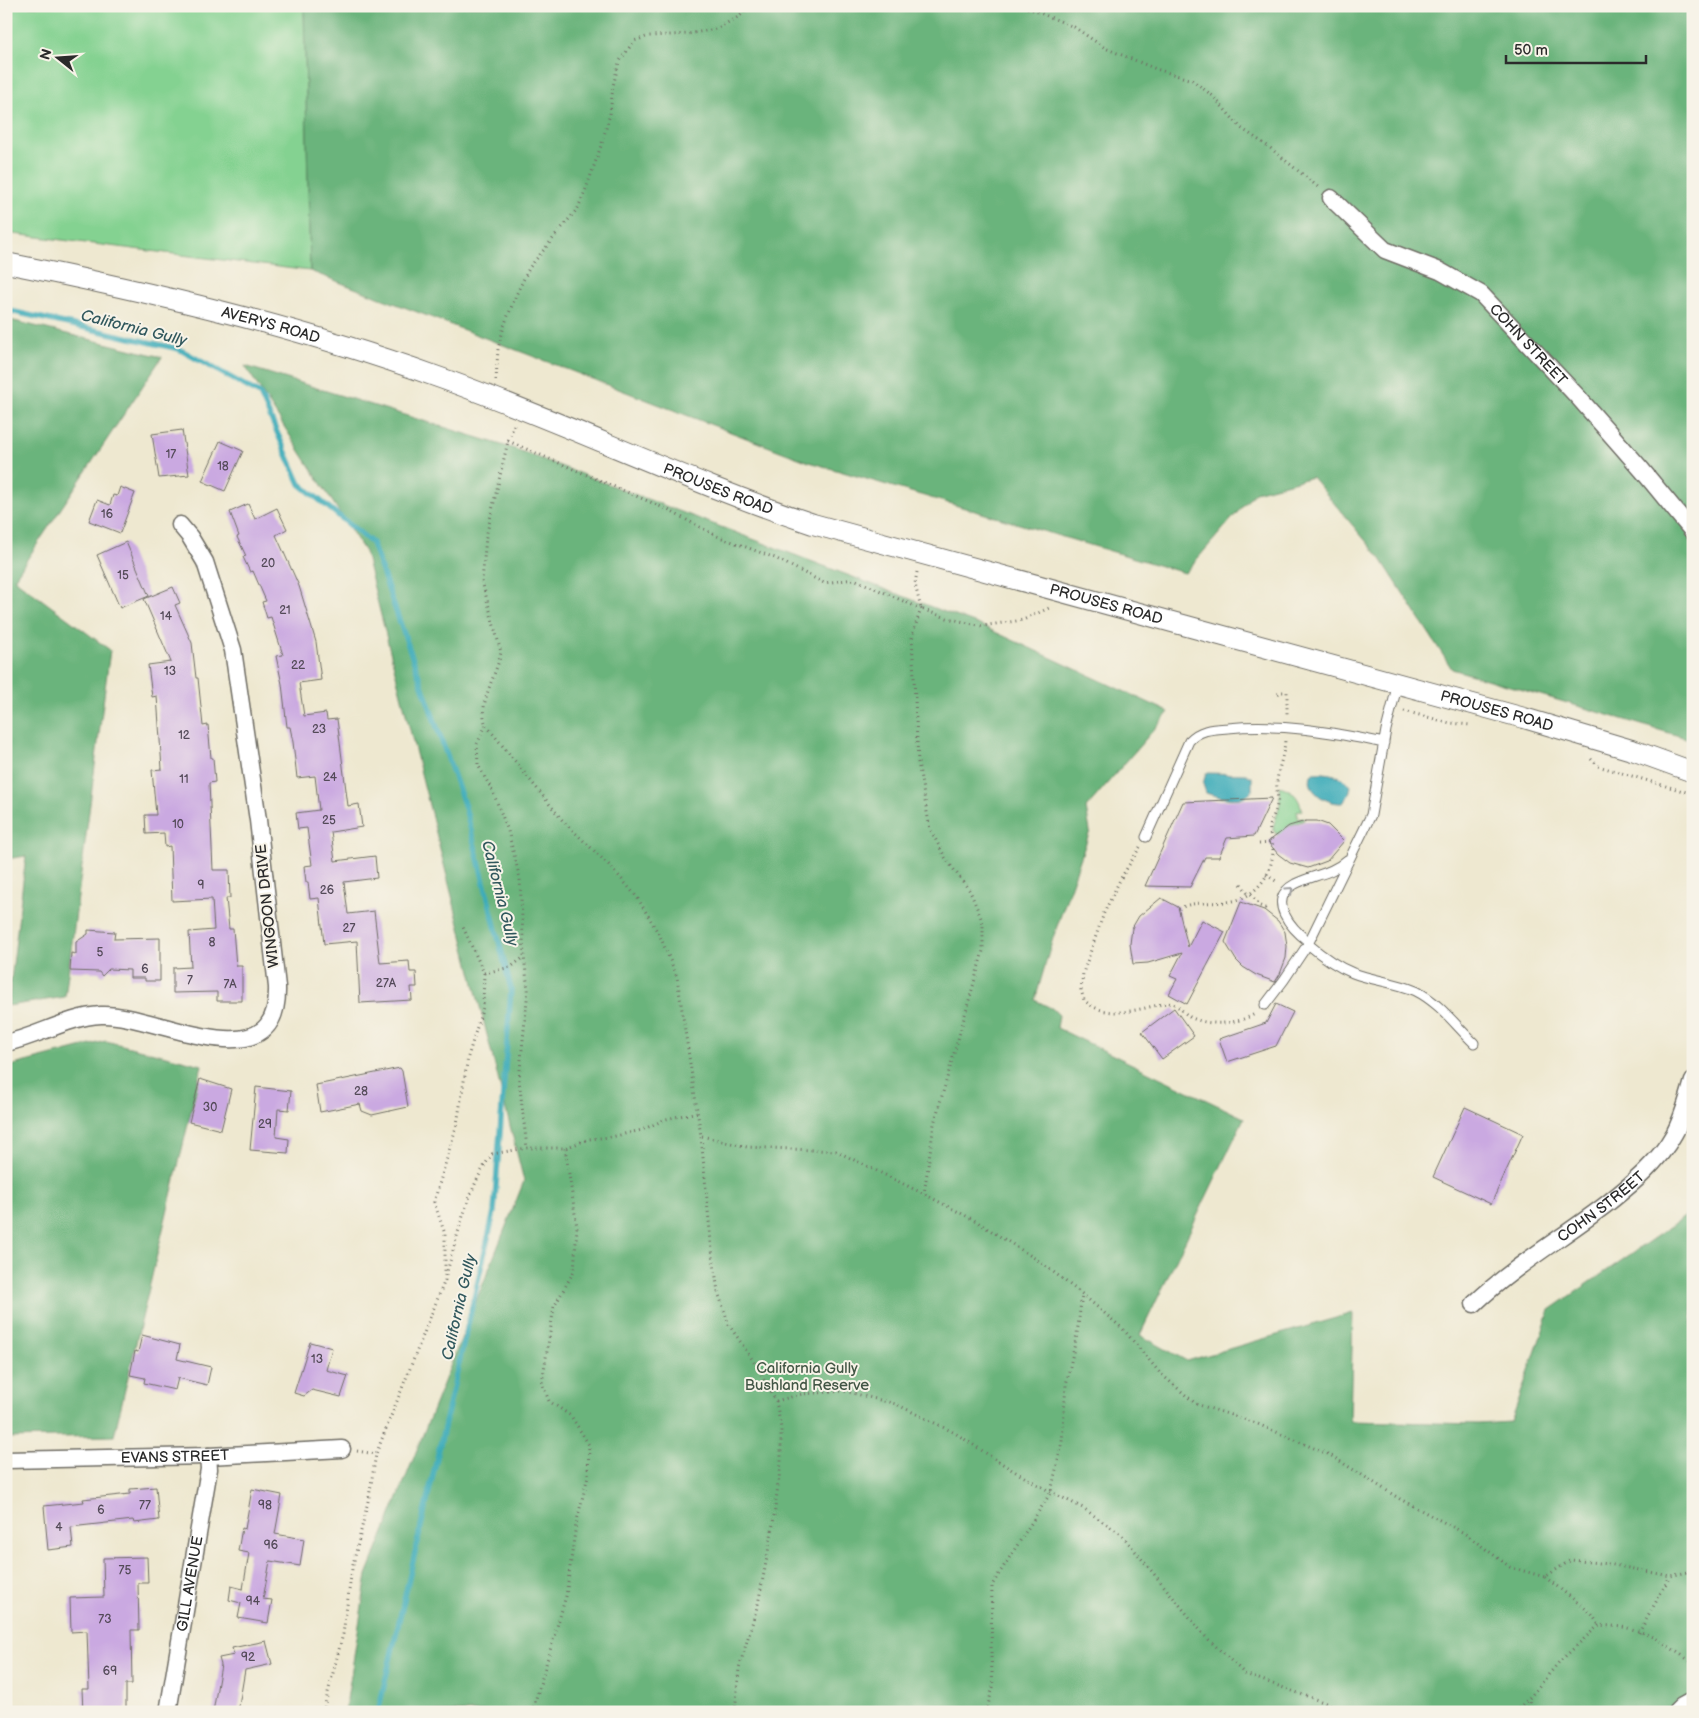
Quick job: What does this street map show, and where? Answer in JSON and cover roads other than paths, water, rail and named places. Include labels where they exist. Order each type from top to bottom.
[{"type":"street","name":"COHN STREET","points":[[1331,198],[1385,250],[1440,271],[1480,294],[1578,397],[1693,532]]},
{"type":"street","name":"AVERYS ROAD","points":[[6,263],[134,290],[284,328],[401,364],[524,410]]},
{"type":"street","name":"PROUSES ROAD","points":[[524,410],[748,502],[812,524],[1398,683],[1610,743],[1693,772]]},
{"type":"street","name":"WINGOON DRIVE","points":[[6,1043],[69,1020],[101,1015],[123,1017],[208,1037],[237,1040],[262,1032],[268,1026],[276,1009],[276,987],[258,820],[235,659],[205,562],[190,537],[180,525]]},
{"type":"street","name":"COHN STREET","points":[[1474,1304],[1505,1277],[1597,1211],[1630,1186],[1647,1170],[1662,1152],[1674,1133],[1693,1080]]},
{"type":"street","name":"EVANS STREET","points":[[6,1460],[208,1456],[342,1449]]},
{"type":"street","name":"GILL AVENUE","points":[[168,1712],[208,1469],[208,1456]]},
{"type":"street","points":[[1676,1712],[1693,1700]]},
{"type":"lane","points":[[1265,1005],[1308,943],[1371,815],[1391,708],[1398,683]]},
{"type":"lane","points":[[1146,837],[1189,741],[1194,736],[1207,730],[1234,727],[1286,727],[1320,731],[1384,743]]},
{"type":"lane","points":[[1352,854],[1336,868],[1292,886],[1282,897],[1281,905],[1284,914],[1294,930],[1327,961],[1354,973],[1384,980],[1417,992],[1444,1010],[1474,1043]]},
{"type":"water","points":[[1206,773],[1246,774],[1252,777],[1252,791],[1248,795],[1237,798],[1223,798],[1206,793],[1203,784]]},
{"type":"water","points":[[1314,773],[1334,775],[1348,782],[1351,786],[1349,794],[1343,803],[1331,802],[1315,792],[1310,781],[1311,775]]},
{"type":"waterway","name":"California Gully","points":[[6,310],[179,349],[260,394],[300,484],[372,543],[465,807],[511,989],[494,1212],[378,1712]]},
{"type":"park label","name":"California Gully Bushland Reserve","points":[[807,1376]]}]
